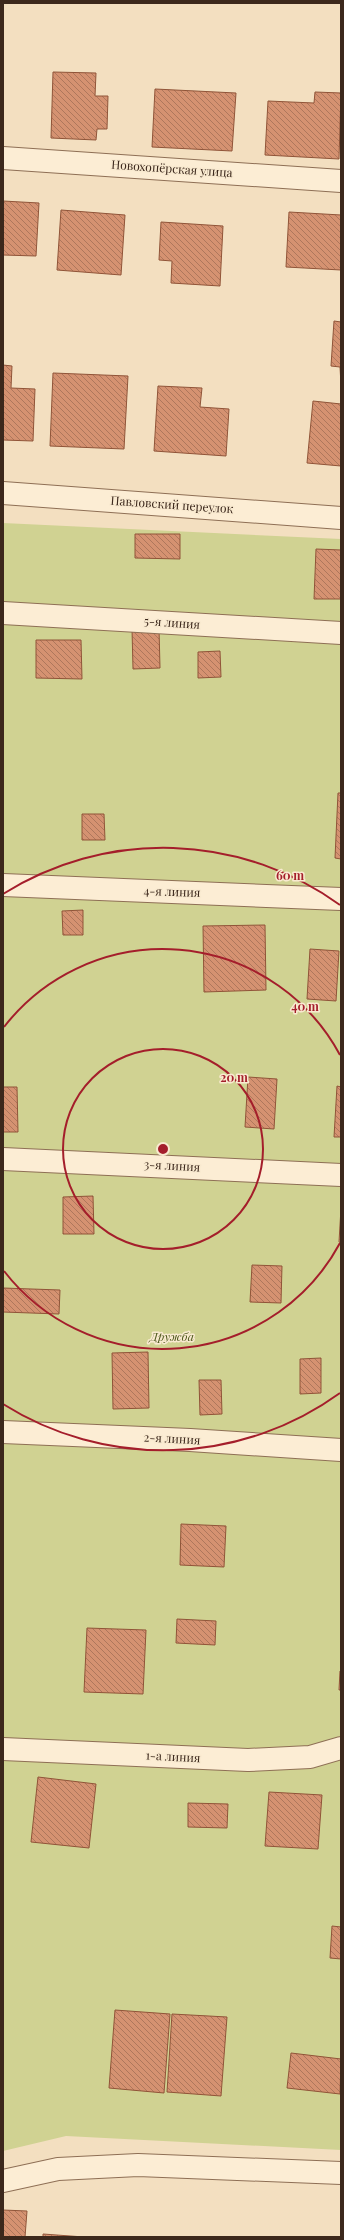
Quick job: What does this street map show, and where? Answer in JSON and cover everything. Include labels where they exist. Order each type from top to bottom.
[{"type":"street","name":"Новохопёрская улица","points":[[3,158],[341,181]]},
{"type":"street","name":"Павловский переулок","points":[[3,493],[341,518]]},
{"type":"street","name":"5-я линия","points":[[3,613],[341,634]]},
{"type":"street","name":"4-я линия","points":[[3,885],[341,899]]},
{"type":"street","name":"3-я линия","points":[[3,1159],[341,1175]]},
{"type":"street","name":"2-я линия","points":[[3,1432],[190,1440],[341,1450]]},
{"type":"street","name":"1-а линия","points":[[3,1749],[248,1760],[310,1757],[341,1748]]},
{"type":"street","points":[[3,2181],[58,2170],[130,2166],[249,2168],[341,2173]]},
{"type":"green space","name":"Дружба","points":[[3,523],[341,539],[341,2150],[66,2136],[3,2151]]},
{"type":"building","points":[[53,72],[96,73],[95,96],[108,96],[107,129],[97,129],[96,140],[51,138]]},
{"type":"building","points":[[155,89],[236,93],[232,151],[152,147]]},
{"type":"building","points":[[315,92],[341,93],[339,159],[265,155],[268,101],[314,103]]},
{"type":"building","points":[[3,201],[39,203],[36,256],[3,255]]},
{"type":"building","points":[[61,210],[125,215],[121,275],[57,270]]},
{"type":"building","points":[[289,212],[341,215],[341,270],[286,267]]},
{"type":"building","points":[[161,222],[223,226],[220,286],[171,283],[172,261],[159,260]]},
{"type":"building","points":[[334,321],[341,322],[341,385],[340,367],[331,366]]},
{"type":"building","points":[[3,365],[12,366],[11,388],[35,389],[33,441],[3,440]]},
{"type":"building","points":[[53,373],[128,376],[124,449],[50,446]]},
{"type":"building","points":[[158,386],[202,388],[200,407],[229,409],[226,456],[154,451]]},
{"type":"building","points":[[313,401],[341,404],[341,466],[307,463]]},
{"type":"building","points":[[135,534],[180,534],[180,559],[135,558]]},
{"type":"building","points":[[316,549],[341,550],[341,599],[314,599]]},
{"type":"building","points":[[159,628],[160,668],[133,669],[132,629]]},
{"type":"building","points":[[36,640],[81,640],[82,679],[36,678]]},
{"type":"building","points":[[220,651],[221,677],[198,678],[198,652]]},
{"type":"building","points":[[338,793],[341,793],[341,859],[335,858]]},
{"type":"building","points":[[82,814],[104,814],[105,840],[82,840]]},
{"type":"building","points":[[83,910],[83,935],[63,935],[62,911]]},
{"type":"building","points":[[265,925],[266,990],[204,992],[203,926]]},
{"type":"building","points":[[310,949],[339,951],[336,1001],[307,999]]},
{"type":"building","points":[[248,1077],[277,1079],[274,1129],[245,1127]]},
{"type":"building","points":[[337,1086],[341,1087],[341,1137],[334,1137]]},
{"type":"building","points":[[3,1087],[17,1087],[18,1132],[3,1132]]},
{"type":"building","points":[[93,1196],[94,1234],[63,1234],[63,1197]]},
{"type":"building","points":[[341,1208],[341,1243],[339,1242]]},
{"type":"building","points":[[252,1265],[282,1266],[281,1303],[250,1302]]},
{"type":"building","points":[[3,1288],[60,1290],[59,1314],[3,1312]]},
{"type":"building","points":[[148,1352],[149,1408],[113,1409],[112,1353]]},
{"type":"building","points":[[321,1358],[321,1393],[300,1394],[300,1359]]},
{"type":"building","points":[[199,1380],[221,1380],[222,1414],[200,1415]]},
{"type":"building","points":[[181,1524],[226,1526],[224,1567],[180,1565]]},
{"type":"building","points":[[177,1619],[216,1621],[215,1645],[176,1643]]},
{"type":"building","points":[[87,1628],[146,1630],[143,1694],[84,1692]]},
{"type":"building","points":[[340,1671],[341,1690],[339,1690]]},
{"type":"building","points":[[38,1777],[96,1784],[89,1848],[31,1842]]},
{"type":"building","points":[[269,1792],[322,1795],[318,1849],[265,1846]]},
{"type":"building","points":[[188,1803],[228,1804],[227,1828],[188,1827]]},
{"type":"building","points":[[332,1926],[341,1927],[341,1959],[330,1958]]},
{"type":"building","points":[[115,2010],[170,2014],[164,2093],[109,2088]]},
{"type":"building","points":[[172,2014],[227,2017],[221,2096],[167,2092]]},
{"type":"building","points":[[291,2053],[341,2059],[340,2094],[287,2088]]},
{"type":"building","points":[[3,2210],[27,2211],[25,2237],[3,2237]]},
{"type":"building","points":[[43,2234],[84,2237],[43,2237]]}]
